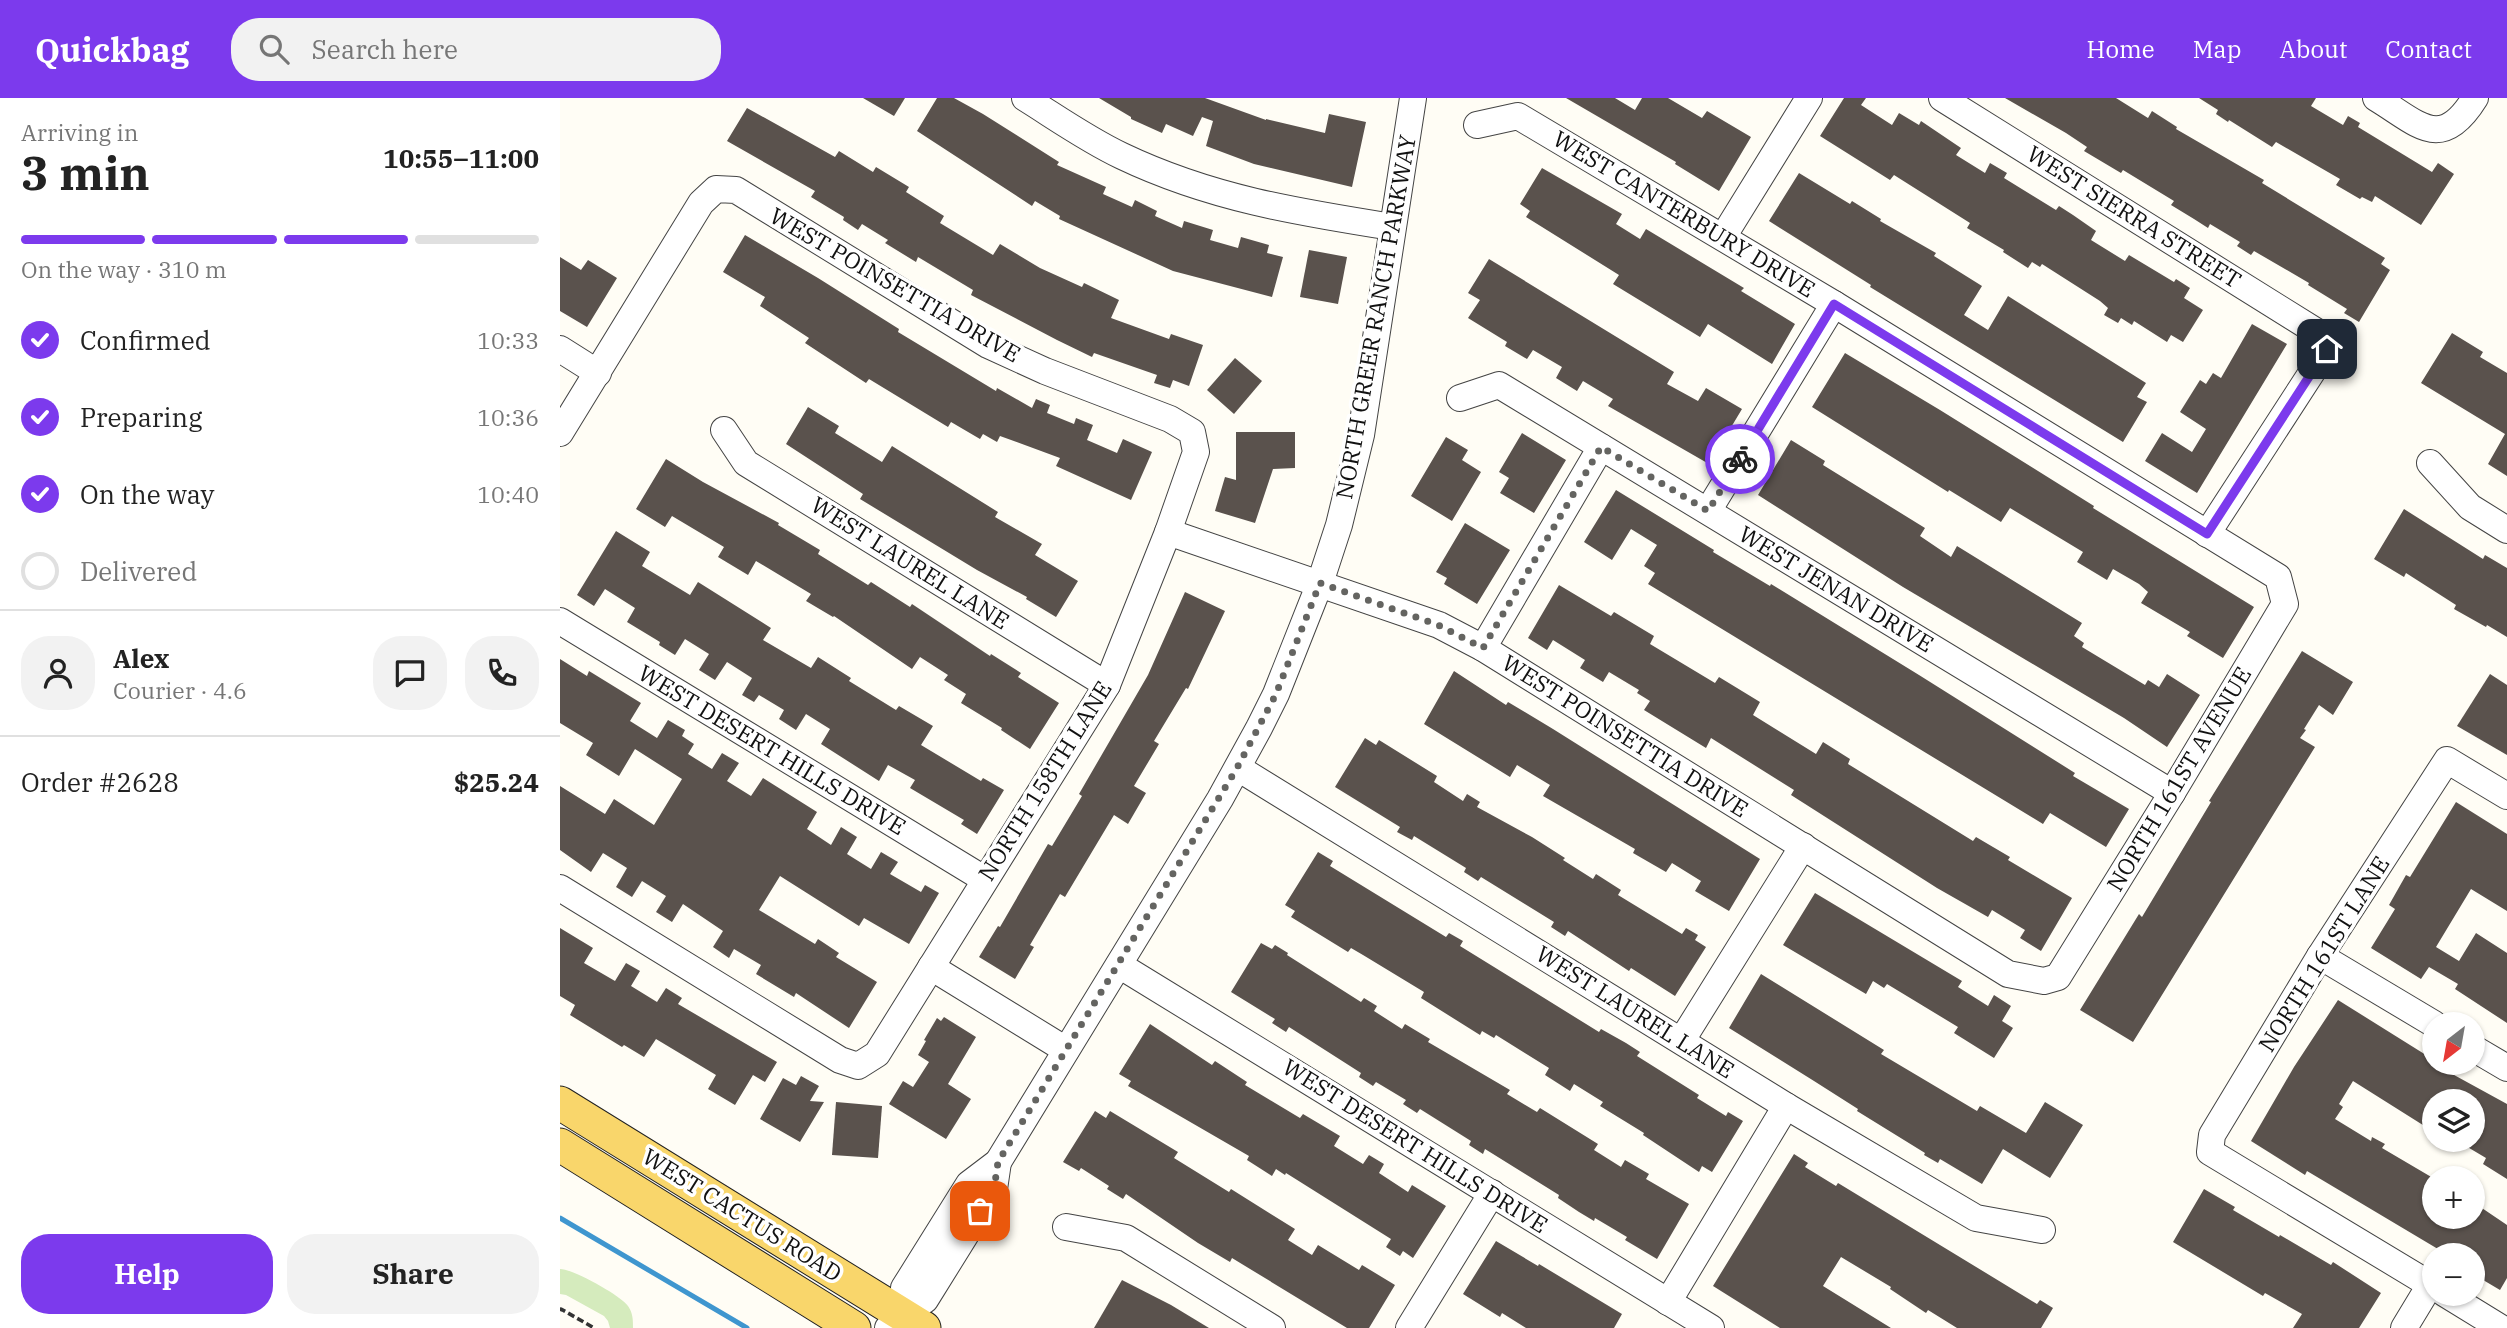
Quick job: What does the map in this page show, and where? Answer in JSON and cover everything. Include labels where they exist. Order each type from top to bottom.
[{"type":"main road","name":"WEST CACTUS ROAD","points":[[560,1103],[905,1323]]},
{"type":"main road","name":"WEST CACTUS ROAD","points":[[561,1148],[854,1328]]},
{"type":"street","points":[[1025,98],[1120,155],[1163,174],[1271,207],[1392,227]]},
{"type":"street","name":"NORTH GREER RANCH PARKWAY","points":[[905,1323],[904,1288],[969,1184],[998,1162],[1237,768],[1276,694],[1320,583],[1339,525],[1361,435],[1412,98]]},
{"type":"street","points":[[1723,237],[1809,98]]},
{"type":"street","name":"WEST SIERRA STREET","points":[[1942,98],[2325,337],[2327,349],[2207,534]]},
{"type":"street","points":[[2376,98],[2428,130],[2448,129],[2464,116],[2475,98]]},
{"type":"street","name":"WEST CANTERBURY DRIVE","points":[[1477,125],[1518,116],[1834,304],[2278,577]]},
{"type":"street","name":"WEST POINSETTIA DRIVE","points":[[598,373],[701,203],[716,189],[736,190],[988,345],[1045,371],[1170,419],[1192,432]]},
{"type":"street","points":[[1708,511],[1834,304]]},
{"type":"street","points":[[560,349],[598,373],[560,433]]},
{"type":"street","name":"WEST JENAN DRIVE","points":[[1460,398],[1499,385],[2172,793]]},
{"type":"street","name":"WEST LAUREL LANE","points":[[724,430],[746,463],[1107,685]]},
{"type":"street","name":"NORTH 158TH LANE","points":[[560,888],[840,1060],[858,1066],[877,1054],[1107,685],[1168,532],[1196,452],[1192,432]]},
{"type":"street","points":[[1483,648],[1601,447]]},
{"type":"street","points":[[2430,463],[2470,507],[2507,530]]},
{"type":"street","name":"WEST POINSETTIA DRIVE","points":[[1168,532],[1438,625],[1483,648],[2008,974],[2044,981],[2058,977]]},
{"type":"street","name":"NORTH 161ST AVENUE","points":[[2058,977],[2285,604],[2278,577]]},
{"type":"street","name":"WEST DESERT HILLS DRIVE","points":[[560,621],[984,879]]},
{"type":"street","name":"NORTH 161ST LANE","points":[[2422,1280],[2210,1152],[2212,1135],[2320,956],[2447,760],[2507,796]]},
{"type":"street","name":"WEST LAUREL LANE","points":[[1237,768],[1786,1106],[1976,1218],[2042,1230]]},
{"type":"street","points":[[1682,1040],[1803,846]]},
{"type":"street","points":[[2320,956],[2422,1017]]},
{"type":"street","name":"WEST DESERT HILLS DRIVE","points":[[1119,965],[1712,1328]]},
{"type":"street","points":[[931,967],[1066,1051]]},
{"type":"street","points":[[2485,1055],[2507,1068]]},
{"type":"street","points":[[1668,1302],[1786,1106]]},
{"type":"street","points":[[1409,1328],[1492,1194]]},
{"type":"street","points":[[1066,1227],[1126,1238],[1272,1328]]},
{"type":"street","points":[[2404,1328],[2422,1306]]},
{"type":"street","points":[[2465,1306],[2501,1328]]},
{"type":"path","points":[[560,1311],[562,1309],[594,1328]]},
{"type":"green space","points":[[560,1269],[585,1278],[623,1301],[631,1311],[633,1328],[610,1328],[604,1316],[560,1294]]},
{"type":"building","points":[[863,98],[905,98],[894,116]]},
{"type":"building","points":[[937,98],[954,98],[983,114],[1059,162],[1057,165],[1106,187],[1103,194],[1132,207],[1135,200],[1157,211],[1155,216],[1182,228],[1184,221],[1213,230],[1210,240],[1238,248],[1241,237],[1269,245],[1267,253],[1283,257],[1272,297],[1173,271],[1059,219],[1060,216],[1035,201],[1032,206],[917,131]]},
{"type":"building","points":[[1099,98],[1205,98],[1266,120],[1325,133],[1329,114],[1366,122],[1352,187],[1254,164],[1206,146],[1213,121],[1202,117],[1193,136],[1166,124],[1162,133],[1131,119]]},
{"type":"building","points":[[1566,98],[1615,98],[1635,110],[1642,98],[1668,98],[1702,118],[1707,111],[1751,137],[1719,191],[1675,164],[1676,162]]},
{"type":"building","points":[[1844,98],[1866,98],[1861,105],[1892,125],[1899,113],[1919,125],[1921,121],[1961,148],[1956,155],[1985,173],[1990,163],[2007,173],[2004,178],[2056,210],[2059,206],[2096,231],[2091,240],[2125,261],[2129,255],[2174,282],[2176,279],[2190,288],[2184,298],[2203,310],[2183,342],[2171,335],[2167,342],[2134,321],[2132,325],[2121,318],[2118,323],[2104,315],[2108,308],[2100,301],[2042,264],[2040,267],[2032,262],[2028,268],[1967,228],[1970,223],[1894,175],[1890,180],[1820,136]]},
{"type":"building","points":[[2005,98],[2116,98],[2148,118],[2152,111],[2177,127],[2176,129],[2264,180],[2262,183],[2385,258],[2381,264],[2390,270],[2359,322],[2344,313],[2347,309],[2308,285],[2309,283],[2254,251],[2251,255],[2237,246],[2240,242],[2210,224],[2208,228],[2171,205],[2174,201],[2123,170],[2121,173],[2084,151],[2087,147]]},
{"type":"building","points":[[2199,98],[2316,98],[2311,106],[2343,125],[2348,116],[2360,123],[2358,127],[2432,172],[2438,163],[2454,174],[2421,225],[2375,196],[2372,202],[2362,197],[2360,199],[2336,185],[2340,179],[2276,142],[2272,147],[2229,120],[2228,122],[2216,114],[2218,110]]},
{"type":"building","points":[[747,108],[835,157],[839,151],[873,172],[876,167],[909,187],[906,192],[944,216],[940,223],[993,255],[1000,244],[1040,268],[1082,287],[1084,283],[1119,300],[1111,318],[1169,339],[1171,334],[1203,345],[1189,386],[1173,380],[1170,388],[1154,383],[1157,375],[1094,353],[1092,357],[971,295],[973,290],[918,257],[916,262],[885,243],[888,240],[862,224],[858,230],[843,220],[844,217],[811,197],[815,191],[727,141]]},
{"type":"building","points":[[1542,168],[1622,214],[1616,224],[1640,239],[1646,229],[1744,288],[1741,291],[1795,324],[1772,364],[1708,324],[1700,337],[1613,284],[1619,275],[1526,217],[1530,211],[1520,204]]},
{"type":"building","points":[[1799,173],[1850,204],[1852,201],[1881,219],[1880,221],[1936,253],[1934,256],[1982,286],[1964,315],[1988,330],[2008,296],[2146,383],[2137,397],[2147,402],[2123,442],[1870,287],[1871,285],[1769,221]]},
{"type":"building","points":[[745,235],[996,391],[997,388],[1032,408],[1036,399],[1050,405],[1047,413],[1074,424],[1076,418],[1093,425],[1087,440],[1117,453],[1123,439],[1152,452],[1131,500],[1056,466],[1060,458],[1000,436],[997,442],[983,434],[980,439],[951,422],[948,427],[869,379],[866,383],[805,343],[809,338],[760,306],[765,297],[723,272]]},
{"type":"building","points":[[1309,250],[1347,257],[1338,304],[1300,297]]},
{"type":"building","points":[[560,257],[581,270],[588,260],[617,278],[587,327],[560,311]]},
{"type":"building","points":[[1489,259],[1674,372],[1667,384],[1698,401],[1706,388],[1742,409],[1709,464],[1608,406],[1613,399],[1583,381],[1577,391],[1556,378],[1562,367],[1533,350],[1527,359],[1505,346],[1507,342],[1468,318],[1480,300],[1468,293]]},
{"type":"building","points":[[2252,324],[2287,344],[2197,493],[2145,461],[2162,433],[2192,452],[2206,429],[2180,412],[2200,380],[2206,384],[2213,373],[2221,378]]},
{"type":"building","points":[[2452,333],[2483,352],[2480,357],[2507,373],[2507,476],[2488,464],[2505,434],[2421,383]]},
{"type":"building","points":[[1845,353],[2254,607],[2223,658],[2187,636],[2190,632],[2141,603],[2148,592],[2139,584],[2113,569],[2107,580],[2077,562],[2083,552],[2010,508],[2001,522],[1812,407]]},
{"type":"building","points":[[1235,358],[1262,381],[1234,414],[1207,390]]},
{"type":"building","points":[[808,407],[839,426],[835,433],[882,462],[892,446],[998,512],[995,517],[1042,544],[1035,555],[1078,581],[1056,617],[1026,599],[1027,597],[860,499],[863,494],[786,444]]},
{"type":"building","points":[[1236,432],[1295,432],[1295,468],[1273,469],[1255,523],[1215,511],[1225,477],[1236,480]]},
{"type":"building","points":[[1522,433],[1566,460],[1534,513],[1500,493],[1509,478],[1499,472]]},
{"type":"building","points":[[1446,437],[1468,450],[1462,460],[1481,472],[1452,521],[1411,496]]},
{"type":"building","points":[[1791,440],[1825,461],[1823,465],[1925,528],[1920,536],[1951,557],[1957,546],[2082,623],[2074,636],[2084,643],[2082,647],[2145,685],[2148,680],[2159,687],[2167,674],[2200,695],[2167,747],[2124,718],[1903,587],[1758,495]]},
{"type":"building","points":[[666,459],[779,523],[778,525],[820,550],[818,554],[868,585],[871,582],[910,607],[912,604],[990,656],[991,654],[1021,673],[1018,677],[1059,703],[1030,749],[961,703],[966,694],[944,680],[948,675],[920,657],[912,669],[834,616],[806,601],[811,594],[756,561],[748,575],[718,557],[724,547],[672,516],[665,527],[636,509]]},
{"type":"building","points":[[1616,490],[1714,550],[1713,552],[1770,586],[1771,584],[1919,675],[2075,773],[2073,776],[2129,809],[2106,847],[2050,813],[2043,824],[1648,584],[1655,573],[1644,566],[1657,545],[1631,529],[1612,560],[1584,542]]},
{"type":"building","points":[[2404,509],[2483,559],[2485,555],[2507,568],[2507,637],[2454,609],[2456,605],[2406,573],[2404,577],[2374,559]]},
{"type":"building","points":[[1465,523],[1510,550],[1477,604],[1444,584],[1447,578],[1436,572]]},
{"type":"building","points":[[616,531],[650,552],[642,566],[690,595],[698,582],[771,628],[763,640],[811,668],[818,657],[851,678],[849,681],[896,710],[899,706],[933,726],[921,745],[981,781],[983,778],[1004,790],[977,834],[961,824],[964,820],[910,788],[915,780],[888,765],[879,781],[821,744],[830,729],[806,714],[796,730],[779,719],[784,710],[759,695],[754,702],[742,695],[752,678],[727,662],[715,680],[699,670],[709,654],[685,639],[675,655],[659,645],[660,642],[627,622],[635,608],[605,589],[594,606],[577,595]]},
{"type":"building","points":[[1559,585],[1611,616],[1614,612],[1654,636],[1650,644],[1715,683],[1719,677],[1760,702],[1753,715],[1816,754],[1823,742],[1850,759],[1848,764],[1973,841],[1976,837],[2010,857],[2008,860],[2072,898],[2041,951],[2020,938],[2025,930],[1992,910],[1988,917],[1937,888],[1791,795],[1794,790],[1711,738],[1706,748],[1644,710],[1650,701],[1637,693],[1639,690],[1609,672],[1603,682],[1580,668],[1585,660],[1553,640],[1547,650],[1528,638]]},
{"type":"building","points":[[1185,592],[1225,611],[1188,689],[1186,688],[1154,741],[1159,744],[1134,786],[1146,793],[1128,824],[1114,815],[1065,897],[1060,894],[1030,945],[1034,947],[1015,979],[979,957],[998,926],[1000,927],[1048,844],[1052,846],[1082,796],[1079,794],[1148,675]]},
{"type":"building","points":[[2302,651],[2353,682],[2333,715],[2319,705],[2304,729],[2306,730],[2300,738],[2315,747],[2133,1042],[2080,1010],[2139,914],[2142,917],[2211,802],[2209,801]]},
{"type":"building","points":[[560,659],[587,676],[589,671],[641,703],[630,721],[657,738],[668,720],[685,730],[682,736],[694,744],[688,754],[712,769],[722,753],[739,763],[727,781],[751,796],[763,778],[817,812],[807,829],[831,845],[841,827],[857,837],[847,854],[871,869],[881,852],[898,862],[890,874],[921,892],[925,885],[939,893],[909,944],[864,918],[859,926],[780,876],[759,910],[815,944],[818,939],[839,953],[836,957],[877,982],[849,1028],[796,993],[794,997],[756,974],[761,965],[734,949],[729,958],[713,947],[723,931],[683,904],[672,922],[656,912],[666,896],[642,881],[632,897],[616,887],[627,868],[603,853],[591,872],[560,850],[560,786],[605,814],[614,799],[654,825],[682,779],[635,749],[619,776],[586,755],[593,743],[560,723]]},
{"type":"building","points":[[1454,671],[1506,705],[1508,702],[1553,729],[1760,859],[1729,911],[1695,891],[1701,881],[1672,863],[1666,872],[1633,853],[1635,849],[1543,796],[1550,785],[1517,765],[1510,777],[1424,724]]},
{"type":"building","points":[[2490,674],[2507,685],[2507,755],[2457,726]]},
{"type":"building","points":[[1365,738],[1376,745],[1379,740],[1437,776],[1434,782],[1463,801],[1467,794],[1480,802],[1477,807],[1532,837],[1593,879],[1596,874],[1621,890],[1618,895],[1682,934],[1686,928],[1698,935],[1695,940],[1706,947],[1675,996],[1631,968],[1629,971],[1568,931],[1565,936],[1551,927],[1554,922],[1481,877],[1478,881],[1464,872],[1466,868],[1414,836],[1412,840],[1397,832],[1400,827],[1335,787]]},
{"type":"building","points":[[2456,802],[2507,834],[2507,911],[2471,889],[2436,947],[2459,961],[2476,933],[2507,953],[2507,1023],[2455,989],[2458,984],[2429,967],[2421,979],[2371,948],[2395,909],[2389,905],[2406,875],[2410,877]]},
{"type":"building","points":[[1318,852],[1333,861],[1330,866],[1446,937],[1449,933],[1463,941],[1460,946],[1599,1032],[1601,1029],[1626,1043],[1640,1052],[1637,1056],[1699,1095],[1697,1098],[1726,1116],[1728,1112],[1743,1121],[1712,1172],[1702,1166],[1699,1172],[1600,1106],[1603,1102],[1574,1084],[1570,1091],[1545,1075],[1549,1068],[1496,1035],[1494,1038],[1482,1031],[1480,1035],[1421,998],[1424,992],[1351,948],[1348,952],[1291,917],[1295,911],[1285,905]]},
{"type":"building","points":[[1815,893],[1962,981],[1958,987],[1988,1006],[1994,995],[2011,1006],[2002,1021],[2013,1028],[1994,1058],[1954,1033],[1958,1027],[1887,984],[1884,988],[1873,981],[1866,994],[1783,945]]},
{"type":"building","points":[[560,928],[593,948],[584,963],[615,981],[626,963],[640,971],[631,986],[657,1002],[666,988],[682,998],[678,1004],[777,1062],[765,1082],[753,1075],[735,1105],[708,1089],[716,1075],[656,1039],[644,1057],[624,1045],[622,1047],[570,1015],[575,1005],[560,996]]},
{"type":"building","points":[[1261,943],[1272,949],[1275,945],[1361,1002],[1364,998],[1377,1006],[1374,1011],[1402,1029],[1405,1024],[1430,1039],[1428,1042],[1510,1090],[1507,1094],[1537,1112],[1540,1108],[1598,1144],[1594,1150],[1621,1167],[1625,1160],[1649,1174],[1646,1179],[1689,1204],[1657,1259],[1625,1240],[1627,1237],[1579,1212],[1558,1198],[1559,1195],[1485,1149],[1483,1154],[1469,1145],[1471,1141],[1420,1109],[1417,1113],[1403,1104],[1406,1100],[1376,1082],[1373,1086],[1359,1077],[1361,1073],[1289,1027],[1286,1032],[1272,1023],[1275,1019],[1231,992]]},
{"type":"building","points":[[1761,974],[1884,1050],[1881,1054],[1977,1111],[1980,1106],[2026,1133],[2045,1102],[2083,1125],[2050,1178],[2003,1149],[1982,1184],[1940,1159],[1938,1163],[1924,1155],[1925,1153],[1857,1111],[1858,1109],[1729,1028]]},
{"type":"building","points":[[2338,1000],[2422,1052],[2422,1075],[2454,1075],[2480,1089],[2422,1089],[2422,1124],[2353,1081],[2339,1104],[2343,1107],[2335,1119],[2371,1141],[2372,1137],[2385,1144],[2382,1148],[2422,1172],[2422,1229],[2485,1229],[2485,1210],[2507,1225],[2507,1278],[2500,1290],[2485,1281],[2485,1243],[2428,1243],[2307,1171],[2305,1175],[2251,1141],[2294,1067]]},
{"type":"building","points":[[944,1017],[976,1037],[948,1084],[971,1099],[946,1139],[889,1104],[903,1081],[913,1087],[929,1062],[918,1055],[937,1018],[941,1021]]},
{"type":"building","points":[[1150,1024],[1212,1065],[1215,1061],[1247,1082],[1245,1085],[1300,1118],[1303,1114],[1340,1136],[1334,1146],[1363,1164],[1369,1155],[1384,1164],[1379,1173],[1408,1192],[1412,1185],[1446,1206],[1413,1258],[1403,1251],[1400,1256],[1386,1247],[1391,1239],[1286,1173],[1285,1175],[1276,1169],[1272,1176],[1247,1160],[1249,1156],[1128,1086],[1131,1081],[1119,1074]]},
{"type":"building","points":[[801,1076],[819,1086],[810,1101],[824,1102],[800,1142],[760,1119],[783,1078],[796,1085]]},
{"type":"building","points":[[2485,1092],[2507,1104],[2507,1179],[2483,1164],[2486,1158],[2476,1152],[2485,1152]]},
{"type":"building","points":[[836,1102],[882,1106],[878,1158],[832,1155]]},
{"type":"building","points":[[1095,1111],[1106,1118],[1110,1111],[1178,1152],[1174,1158],[1229,1192],[1231,1189],[1295,1229],[1288,1240],[1312,1255],[1318,1245],[1359,1270],[1362,1265],[1395,1285],[1369,1328],[1347,1328],[1232,1258],[1230,1262],[1198,1243],[1126,1194],[1123,1199],[1107,1189],[1109,1186],[1081,1168],[1079,1171],[1063,1162]]},
{"type":"building","points":[[1794,1154],[1808,1163],[1805,1167],[1836,1186],[1838,1183],[2037,1304],[2040,1300],[2053,1308],[2041,1328],[1957,1328],[1928,1310],[1926,1313],[1890,1289],[1891,1287],[1841,1257],[1823,1286],[1891,1328],[1780,1328],[1713,1286]]},
{"type":"building","points":[[2204,1189],[2235,1207],[2233,1210],[2331,1265],[2333,1262],[2381,1293],[2359,1328],[2293,1328],[2302,1314],[2265,1293],[2263,1296],[2173,1242]]},
{"type":"building","points":[[1496,1241],[1622,1314],[1614,1328],[1526,1328],[1502,1313],[1500,1317],[1463,1294]]},
{"type":"building","points":[[1122,1280],[1171,1305],[1209,1328],[1094,1328]]},
{"type":"waterway","points":[[560,1218],[747,1328]]},
{"type":"way so far","points":[[980,1211],[994,1189],[998,1162],[1220,799],[1259,728],[1304,628],[1320,583],[1438,625],[1483,648],[1601,447],[1708,511],[1740,459]]},
{"type":"route","points":[[1740,459],[1834,304],[2207,534],[2327,349]]}]
